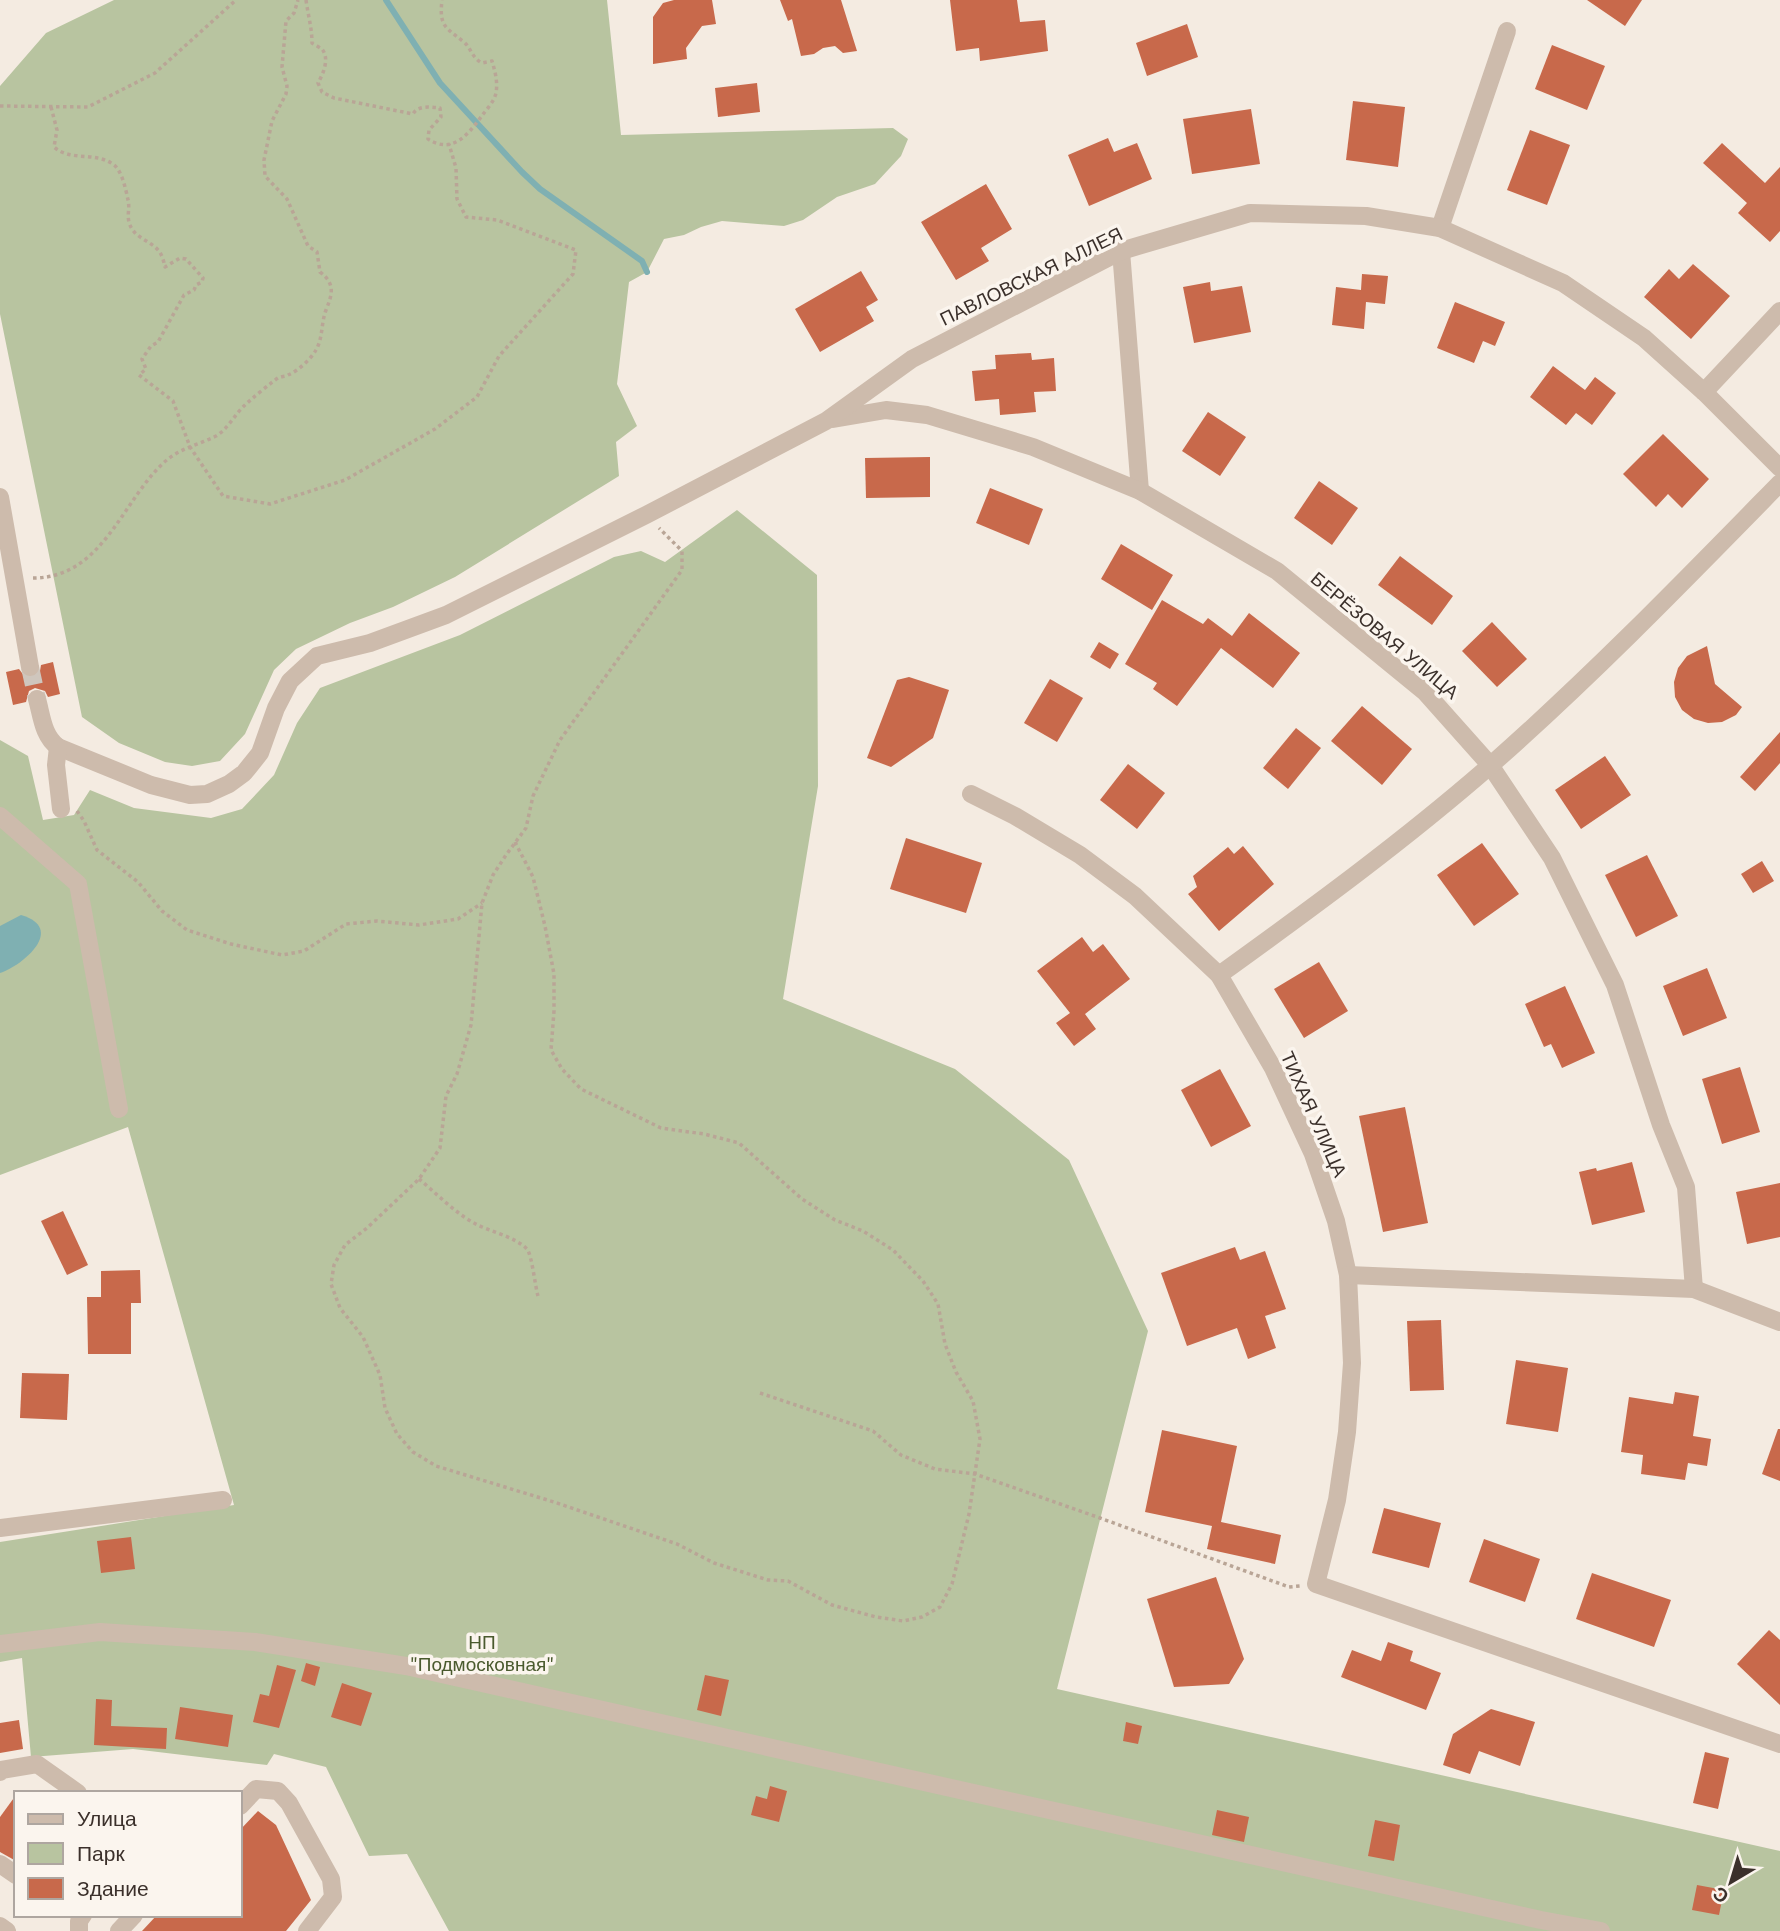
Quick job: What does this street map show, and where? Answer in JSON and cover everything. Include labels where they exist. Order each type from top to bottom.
[{"type":"street","points":[[1440,228],[1507,31]]},
{"type":"street","name":"ПАВЛОВСКАЯ АЛЛЕЯ","points":[[827,421],[912,359],[1121,251],[1250,213],[1366,216],[1440,228],[1563,283],[1644,338],[1704,392],[1780,468]]},
{"type":"street","points":[[1121,251],[1140,491]]},
{"type":"street","points":[[1704,392],[1780,311]]},
{"type":"street","name":"БЕРЁЗОВАЯ УЛИЦА","points":[[827,421],[886,410],[927,415],[1033,447],[1140,491],[1277,571],[1425,692],[1490,765],[1552,858],[1615,985],[1661,1125],[1686,1187],[1694,1289]]},
{"type":"street","points":[[37,699],[46,733],[58,747],[151,785],[190,794],[207,794],[244,773],[260,753],[276,708],[290,681],[317,656],[370,643],[446,615],[646,516],[827,421]]},
{"type":"street","points":[[1219,975],[1334,892],[1490,765],[1603,662],[1780,483]]},
{"type":"street","points":[[0,497],[30,667]]},
{"type":"street","points":[[58,747],[56,765],[61,809]]},
{"type":"street","name":"ТИХАЯ УЛИЦА","points":[[971,794],[1015,816],[1091,863],[1135,896],[1219,975],[1273,1068],[1314,1154],[1348,1275],[1352,1363],[1337,1500],[1316,1584]]},
{"type":"street","points":[[0,816],[78,884],[119,1109]]},
{"type":"street","points":[[1348,1275],[1694,1289],[1780,1322]]},
{"type":"street","points":[[0,1528],[223,1500]]},
{"type":"street","points":[[1316,1584],[1780,1744]]},
{"type":"street","points":[[0,1644],[100,1632],[256,1642],[406,1666],[1514,1914],[1601,1931]]},
{"type":"street","points":[[0,1772],[37,1764],[75,1791]]},
{"type":"street","points":[[242,1804],[256,1788],[278,1791],[289,1803],[331,1880],[332,1898],[307,1931]]},
{"type":"street","points":[[118,1931],[132,1917]]},
{"type":"street","points":[[0,1926],[7,1931]]},
{"type":"path","points":[[0,106],[88,107],[155,74],[236,0]]},
{"type":"path","points":[[13,577],[43,578],[69,569],[96,551],[155,471],[171,457],[219,435],[247,402],[278,378],[298,369],[315,352],[322,337],[327,306],[332,299],[327,277],[320,272],[317,252],[307,246],[286,199],[265,176],[264,153],[272,121],[286,94],[287,86],[282,67],[286,21],[294,13],[298,0]]},
{"type":"path","points":[[306,0],[312,27],[312,43],[321,49],[325,57],[325,69],[318,83],[322,92],[334,98],[413,114],[415,110],[422,108],[440,108],[441,117],[429,130],[428,139],[434,143],[449,144],[463,141],[490,105],[496,94],[496,77],[492,61],[476,61],[466,44],[445,27],[441,18],[442,0]]},
{"type":"path","points":[[51,107],[57,130],[54,147],[80,157],[91,155],[115,165],[122,176],[129,201],[128,220],[134,232],[159,251],[165,267],[171,262],[186,259],[203,278],[202,282],[195,285],[194,290],[184,295],[158,342],[151,346],[142,359],[146,369],[139,375],[173,401],[190,447],[223,496],[270,504],[345,480],[435,429],[477,397],[499,356],[573,274],[576,250],[498,220],[466,217],[457,199],[456,168],[449,144]]},
{"type":"path","points":[[516,842],[533,877],[547,938],[554,974],[555,1011],[551,1050],[562,1069],[581,1089],[660,1128],[704,1134],[739,1143],[802,1199],[835,1220],[863,1231],[893,1250],[923,1281],[938,1304],[945,1344],[956,1372],[973,1401],[980,1439],[969,1514],[953,1584],[940,1606],[922,1617],[903,1621],[832,1605],[788,1581],[768,1580],[713,1563],[677,1544],[436,1466],[413,1452],[397,1434],[385,1408],[380,1374],[363,1337],[340,1308],[331,1284],[334,1265],[345,1245],[419,1179],[440,1148],[446,1096],[457,1074],[471,1025],[482,903],[493,875],[516,842],[526,828],[533,796],[560,740],[682,570],[682,551],[646,516]]},
{"type":"path","points":[[61,809],[74,807],[84,821],[97,850],[138,882],[162,911],[187,930],[231,944],[282,955],[304,951],[346,924],[377,921],[419,925],[458,919],[482,903]]},
{"type":"path","points":[[419,1179],[472,1222],[528,1250],[538,1296]]},
{"type":"path","points":[[760,1393],[873,1430],[901,1455],[934,1469],[975,1474],[1289,1587],[1316,1584]]},
{"type":"green space","points":[[114,0],[607,0],[621,135],[893,128],[908,139],[901,156],[875,184],[837,197],[803,220],[784,226],[722,221],[684,235],[664,239],[647,272],[629,282],[617,384],[637,426],[616,442],[619,476],[455,577],[296,649],[274,670],[245,734],[220,761],[192,766],[165,762],[119,743],[82,717],[0,314],[0,86],[46,33]]},
{"type":"green space","name":"НП \"Подмосковная\"","points":[[737,510],[817,575],[818,786],[783,999],[955,1069],[1069,1160],[1148,1331],[1057,1689],[1780,1851],[1780,1931],[449,1931],[407,1854],[369,1856],[326,1767],[274,1754],[267,1765],[133,1749],[31,1757],[22,1658],[0,1662],[0,1542],[234,1505],[128,1127],[0,1175],[0,740],[28,756],[43,820],[74,815],[90,790],[134,808],[211,818],[242,809],[274,775],[297,723],[320,688],[460,635],[614,557],[641,551],[665,562]]},
{"type":"water","points":[[21,915],[34,921],[40,928],[40,937],[29,955],[0,973],[0,926]]},
{"type":"building","points":[[674,0],[712,0],[716,24],[702,26],[686,48],[687,59],[653,64],[653,17],[663,3]]},
{"type":"building","points":[[780,0],[841,0],[857,51],[843,53],[835,46],[801,56],[792,19],[788,21]]},
{"type":"building","points":[[950,0],[1017,0],[1020,22],[1045,20],[1048,51],[980,61],[979,48],[956,51]]},
{"type":"building","points":[[1587,0],[1642,0],[1625,26]]},
{"type":"building","points":[[1187,24],[1198,57],[1147,76],[1136,43]]},
{"type":"building","points":[[1552,45],[1605,66],[1587,110],[1535,89]]},
{"type":"building","points":[[757,83],[760,112],[718,117],[715,88]]},
{"type":"building","points":[[1353,101],[1405,107],[1398,167],[1346,160]]},
{"type":"building","points":[[1251,109],[1260,164],[1192,174],[1183,119]]},
{"type":"building","points":[[1530,130],[1570,145],[1547,205],[1507,190]]},
{"type":"building","points":[[1108,138],[1114,152],[1137,143],[1152,179],[1089,206],[1068,155]]},
{"type":"building","points":[[1722,143],[1765,183],[1780,167],[1780,231],[1770,242],[1738,213],[1747,203],[1703,163]]},
{"type":"building","points":[[986,184],[1012,229],[981,248],[989,261],[956,280],[921,222]]},
{"type":"building","points":[[1693,264],[1730,296],[1691,339],[1644,297],[1669,269],[1679,279]]},
{"type":"building","points":[[861,271],[878,300],[866,307],[874,321],[820,352],[795,309]]},
{"type":"building","points":[[1362,274],[1388,276],[1385,304],[1366,302],[1364,329],[1332,325],[1336,287],[1361,290]]},
{"type":"building","points":[[1210,282],[1211,291],[1242,286],[1251,332],[1194,343],[1183,287]]},
{"type":"building","points":[[1455,302],[1505,322],[1495,346],[1483,341],[1474,363],[1437,348]]},
{"type":"building","points":[[1031,353],[1032,360],[1054,358],[1056,391],[1034,392],[1036,412],[1000,415],[999,399],[975,401],[972,371],[996,369],[995,355]]},
{"type":"building","points":[[1553,366],[1585,390],[1595,377],[1616,393],[1592,425],[1576,413],[1566,425],[1530,397]]},
{"type":"building","points":[[1208,412],[1246,437],[1220,476],[1182,451]]},
{"type":"building","points":[[1663,434],[1709,479],[1682,508],[1668,494],[1656,507],[1623,474]]},
{"type":"building","points":[[930,457],[930,497],[866,498],[865,458]]},
{"type":"building","points":[[1319,481],[1358,508],[1332,545],[1294,518]]},
{"type":"building","points":[[990,488],[1043,509],[1029,545],[976,523]]},
{"type":"building","points":[[1121,544],[1173,575],[1152,610],[1101,579]]},
{"type":"building","points":[[1400,556],[1453,596],[1432,625],[1378,585]]},
{"type":"building","points":[[1162,600],[1203,624],[1208,618],[1232,636],[1249,613],[1300,653],[1273,688],[1221,648],[1177,706],[1153,689],[1157,683],[1125,664]]},
{"type":"building","points":[[1492,622],[1527,659],[1497,687],[1462,651]]},
{"type":"building","points":[[1099,642],[1119,654],[1110,669],[1090,657]]},
{"type":"building","points":[[1707,646],[1715,684],[1742,707],[1736,715],[1722,722],[1708,723],[1694,719],[1682,710],[1675,697],[1674,682],[1678,668],[1687,656]]},
{"type":"building","points":[[53,662],[60,694],[48,697],[45,691],[35,688],[29,691],[26,702],[13,705],[6,672],[19,669],[25,677],[33,678],[40,671],[41,665]]},
{"type":"building","points":[[909,677],[949,690],[933,738],[891,767],[867,758],[897,680]]},
{"type":"building","points":[[1050,679],[1083,698],[1057,742],[1024,723]]},
{"type":"building","points":[[1362,706],[1412,749],[1382,785],[1331,741]]},
{"type":"building","points":[[1296,728],[1321,748],[1288,789],[1263,768]]},
{"type":"building","points":[[1780,732],[1780,763],[1755,791],[1740,777]]},
{"type":"building","points":[[1605,756],[1631,795],[1581,829],[1555,790]]},
{"type":"building","points":[[1128,764],[1165,793],[1137,829],[1100,800]]},
{"type":"building","points":[[906,838],[982,863],[966,913],[890,889]]},
{"type":"building","points":[[1482,843],[1519,894],[1474,926],[1437,875]]},
{"type":"building","points":[[1243,846],[1274,884],[1219,931],[1188,894],[1197,887],[1193,876],[1228,847],[1234,854]]},
{"type":"building","points":[[1647,855],[1678,916],[1636,937],[1605,875]]},
{"type":"building","points":[[1762,861],[1774,881],[1753,893],[1741,874]]},
{"type":"building","points":[[1082,937],[1093,952],[1103,944],[1130,979],[1085,1014],[1096,1029],[1074,1046],[1056,1023],[1070,1013],[1037,971]]},
{"type":"building","points":[[1319,962],[1348,1011],[1304,1038],[1274,989]]},
{"type":"building","points":[[1707,968],[1727,1018],[1683,1036],[1663,986]]},
{"type":"building","points":[[1565,986],[1595,1053],[1562,1068],[1551,1044],[1544,1047],[1525,1004]]},
{"type":"building","points":[[1740,1067],[1760,1132],[1722,1144],[1702,1079]]},
{"type":"building","points":[[1220,1069],[1251,1126],[1211,1147],[1181,1090]]},
{"type":"building","points":[[1405,1107],[1428,1223],[1383,1232],[1359,1116]]},
{"type":"building","points":[[1632,1162],[1645,1212],[1592,1225],[1579,1172],[1596,1168],[1597,1171]]},
{"type":"building","points":[[1780,1183],[1780,1237],[1747,1244],[1736,1192]]},
{"type":"building","points":[[63,1211],[88,1265],[67,1275],[41,1221]]},
{"type":"building","points":[[1235,1247],[1240,1260],[1265,1251],[1286,1309],[1265,1316],[1276,1348],[1248,1359],[1237,1328],[1187,1346],[1161,1273]]},
{"type":"building","points":[[140,1270],[141,1303],[131,1303],[131,1354],[88,1354],[87,1297],[101,1297],[101,1271]]},
{"type":"building","points":[[1441,1320],[1444,1390],[1410,1391],[1407,1321]]},
{"type":"building","points":[[1516,1360],[1568,1368],[1558,1432],[1506,1424]]},
{"type":"building","points":[[22,1373],[69,1374],[67,1420],[20,1418]]},
{"type":"building","points":[[1675,1392],[1699,1396],[1693,1436],[1711,1439],[1707,1466],[1688,1463],[1685,1480],[1641,1474],[1643,1455],[1621,1452],[1629,1397],[1673,1404]]},
{"type":"building","points":[[1780,1429],[1780,1481],[1762,1474]]},
{"type":"building","points":[[1162,1430],[1237,1446],[1221,1522],[1281,1535],[1275,1564],[1207,1549],[1212,1526],[1145,1512]]},
{"type":"building","points":[[1384,1508],[1441,1523],[1429,1568],[1372,1553]]},
{"type":"building","points":[[131,1537],[135,1569],[101,1573],[97,1541]]},
{"type":"building","points":[[1484,1539],[1540,1559],[1525,1602],[1469,1582]]},
{"type":"building","points":[[1592,1573],[1671,1600],[1654,1647],[1576,1619]]},
{"type":"building","points":[[1216,1577],[1244,1659],[1229,1684],[1174,1687],[1147,1599]]},
{"type":"building","points":[[1769,1630],[1780,1640],[1780,1705],[1737,1664]]},
{"type":"building","points":[[1388,1642],[1413,1651],[1410,1661],[1441,1673],[1426,1710],[1341,1677],[1352,1650],[1381,1661]]},
{"type":"building","points":[[306,1663],[320,1667],[315,1686],[301,1681]]},
{"type":"building","points":[[277,1665],[296,1670],[279,1728],[253,1722],[260,1694],[269,1696]]},
{"type":"building","points":[[705,1675],[729,1680],[721,1716],[697,1710]]},
{"type":"building","points":[[342,1683],[372,1693],[361,1726],[331,1717]]},
{"type":"building","points":[[96,1699],[112,1700],[111,1726],[167,1728],[166,1749],[94,1745]]},
{"type":"building","points":[[180,1707],[233,1715],[228,1747],[175,1739]]},
{"type":"building","points":[[1491,1709],[1535,1722],[1520,1766],[1479,1751],[1470,1774],[1443,1765],[1453,1734]]},
{"type":"building","points":[[19,1720],[23,1749],[0,1753],[0,1723]]},
{"type":"building","points":[[1126,1722],[1142,1726],[1138,1744],[1123,1741]]},
{"type":"building","points":[[1705,1752],[1729,1758],[1718,1809],[1693,1803]]},
{"type":"building","points":[[770,1786],[787,1791],[779,1822],[751,1815],[756,1796],[767,1799]]},
{"type":"building","points":[[14,1798],[14,1860],[0,1852],[0,1817]]},
{"type":"building","points":[[1217,1810],[1249,1817],[1244,1842],[1212,1835]]},
{"type":"building","points":[[258,1811],[276,1825],[311,1900],[286,1931],[142,1931],[155,1917],[242,1917],[242,1828]]},
{"type":"building","points":[[1375,1820],[1400,1825],[1394,1861],[1368,1856]]},
{"type":"building","points":[[1697,1885],[1724,1890],[1719,1915],[1692,1910]]},
{"type":"waterway","points":[[386,0],[440,83],[522,172],[540,189],[642,261],[647,272]]},
{"type":"tunnel","points":[[30,667],[37,699]]}]
